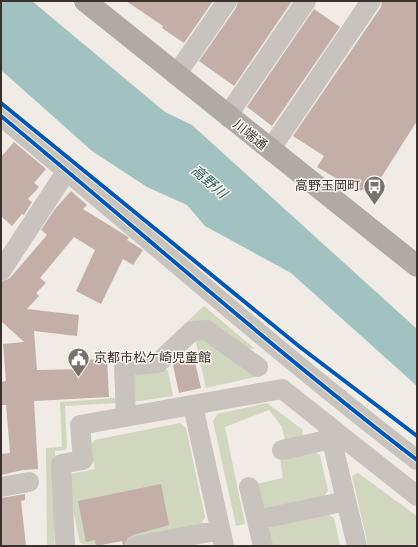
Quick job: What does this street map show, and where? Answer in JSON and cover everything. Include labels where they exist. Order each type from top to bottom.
[{"type":"highway","name":"川端通","points":[[85,1],[229,118],[417,266]]},
{"type":"street","points":[[176,75],[228,1]]},
{"type":"street","points":[[229,118],[234,106],[306,1]]},
{"type":"street","points":[[272,152],[276,141],[371,1]]},
{"type":"street","points":[[4,125],[66,172],[276,348],[417,460]]},
{"type":"street","points":[[1,271],[66,172]]},
{"type":"street","points":[[126,417],[124,366],[158,363],[192,331],[206,330],[258,367]]},
{"type":"street","points":[[65,546],[61,464],[83,460],[80,425],[282,389],[330,432],[417,496]]},
{"type":"street","points":[[136,546],[222,538],[193,406]]},
{"type":"street","points":[[282,450],[330,432]]},
{"type":"street","points":[[330,432],[357,546]]},
{"type":"street","points":[[1,487],[29,482]]},
{"type":"street","points":[[249,487],[263,546]]},
{"type":"street","points":[[257,520],[346,501]]},
{"type":"green space","points":[[204,306],[255,349],[238,347],[205,323],[152,360],[123,361],[119,403],[65,406],[67,448],[65,450],[55,451],[54,546],[47,546],[46,448],[62,447],[60,402],[116,398],[114,361],[121,357],[152,355]]},
{"type":"green space","points":[[197,337],[258,373],[255,377],[206,388],[195,338]]},
{"type":"green space","points":[[134,368],[168,370],[173,396],[132,402]]},
{"type":"green space","points":[[267,403],[303,430],[302,437],[285,440],[282,427],[269,410],[225,427],[245,524],[236,526],[213,421],[217,414]]},
{"type":"green space","points":[[180,423],[186,428],[205,517],[201,525],[123,545],[122,541],[94,545],[80,543],[67,480],[71,474],[95,469],[90,448],[94,440]]},
{"type":"green space","points":[[315,452],[320,455],[328,491],[323,498],[267,509],[262,506],[256,484],[283,478],[280,458]]},
{"type":"green space","points":[[358,473],[417,516],[417,544],[405,546],[368,546],[352,476]]},
{"type":"green space","points":[[327,514],[334,518],[340,546],[269,546],[266,531],[272,524]]},
{"type":"water","name":"高野川","points":[[1,1],[32,1],[165,112],[192,125],[417,329],[417,386],[291,273],[205,226],[187,205],[147,187],[92,151],[1,70]]},
{"type":"building","points":[[126,1],[213,1],[184,43],[162,28],[163,26]]},
{"type":"building","points":[[238,1],[292,1],[234,86],[199,61],[236,8]]},
{"type":"building","points":[[382,1],[417,1],[417,121],[375,187],[358,191],[317,167],[324,156],[293,136],[381,7]]},
{"type":"building","points":[[314,9],[340,27],[272,126],[247,107]]},
{"type":"building","points":[[14,142],[46,169],[34,183],[39,187],[28,199],[32,202],[24,215],[22,214],[12,226],[1,216],[1,157]]},
{"type":"building","points":[[71,191],[87,205],[83,209],[125,235],[129,238],[127,240],[143,250],[133,265],[123,259],[101,304],[76,291],[95,250],[74,237],[40,278],[46,283],[36,293],[39,296],[27,309],[79,315],[77,336],[34,331],[37,370],[84,369],[83,360],[107,359],[109,397],[34,401],[38,469],[23,470],[1,475],[1,454],[10,453],[6,405],[1,405],[1,382],[6,381],[3,344],[24,342],[1,321],[1,282],[10,278],[47,235],[41,230],[55,209]]},
{"type":"building","points":[[194,358],[201,388],[179,393],[173,365],[176,362]]},
{"type":"building","points":[[161,484],[169,525],[133,535],[128,538],[125,545],[123,545],[122,541],[96,546],[95,540],[86,542],[78,501]]},
{"type":"building","points":[[25,494],[25,500],[21,501],[26,546],[1,546],[1,498]]},
{"type":"cycle path","points":[[1,103],[300,347],[417,436]]},
{"type":"cycle path","points":[[1,116],[259,333],[417,460]]},
{"type":"place","name":"高野玉岡町","points":[[375,206]]},
{"type":"place","name":"京都市松ケ崎児童館","points":[[78,378]]}]
